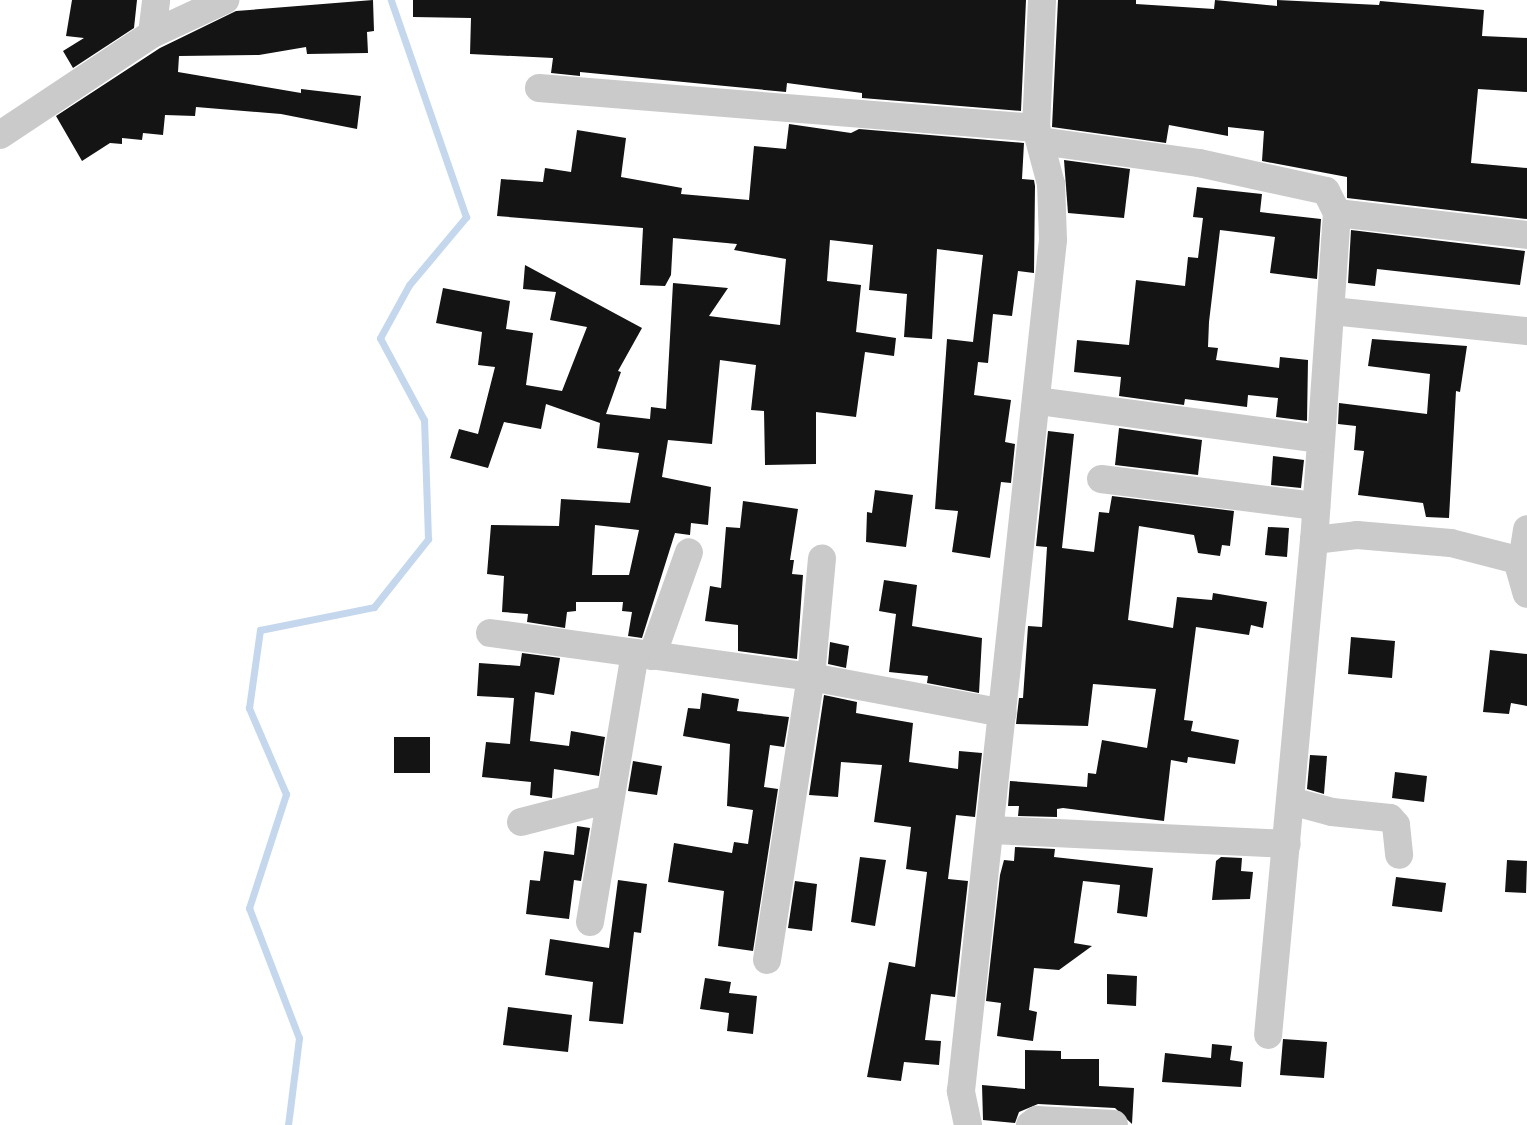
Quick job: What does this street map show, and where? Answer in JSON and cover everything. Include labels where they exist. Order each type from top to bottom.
[{"type":"street","points":[[152,34],[156,0]]},
{"type":"street","points":[[0,135],[152,34],[225,0]]},
{"type":"street","points":[[971,1125],[961,1091],[992,830],[1003,713],[1038,402],[1055,211],[1038,134],[1042,0]]},
{"type":"street","points":[[539,88],[1038,134],[1199,163],[1326,191],[1337,213],[1332,310],[1291,801],[1268,1036]]},
{"type":"street","points":[[1337,213],[1527,235]]},
{"type":"street","points":[[1332,310],[1527,331]]},
{"type":"street","points":[[1038,402],[1320,439]]},
{"type":"street","points":[[1101,479],[1316,506]]},
{"type":"street","points":[[1314,540],[1357,535],[1434,542],[1517,560],[1524,555],[1527,529]]},
{"type":"street","points":[[590,922],[610,799],[644,654],[689,552]]},
{"type":"street","points":[[766,960],[812,677],[822,559]]},
{"type":"street","points":[[1517,560],[1527,594]]},
{"type":"street","points":[[490,633],[812,677],[1003,713]]},
{"type":"street","points":[[521,822],[610,799]]},
{"type":"street","points":[[1291,801],[1332,812],[1390,818],[1396,825],[1399,856]]},
{"type":"street","points":[[992,830],[1287,844]]},
{"type":"street","points":[[1030,1125],[1037,1120],[1114,1124]]},
{"type":"building","points":[[72,0],[137,0],[134,28],[73,68],[63,51],[84,38],[66,36]]},
{"type":"building","points":[[373,0],[374,31],[367,32],[368,53],[307,54],[306,47],[259,55],[179,56],[178,72],[301,93],[301,89],[361,96],[357,129],[281,114],[196,107],[195,116],[165,115],[163,135],[143,133],[142,140],[122,138],[122,144],[110,143],[82,161],[56,116],[160,48],[236,11]]},
{"type":"building","points":[[413,0],[1026,0],[1021,111],[862,98],[862,93],[787,83],[786,92],[580,72],[580,76],[551,73],[553,58],[470,54],[471,18],[413,17]]},
{"type":"building","points":[[1058,0],[1136,0],[1136,4],[1214,9],[1215,0],[1277,6],[1277,0],[1379,5],[1380,1],[1484,10],[1482,36],[1527,38],[1527,92],[1478,89],[1471,163],[1527,168],[1527,219],[1347,198],[1347,177],[1262,161],[1264,131],[1228,127],[1228,136],[1169,125],[1166,143],[1052,127]]},
{"type":"building","points":[[789,124],[851,133],[859,129],[1024,143],[1022,179],[1034,180],[1035,186],[1034,273],[1018,271],[1012,316],[993,314],[988,363],[978,362],[974,395],[1011,400],[1005,442],[1015,444],[1011,483],[1001,482],[990,558],[952,552],[958,511],[935,509],[947,339],[973,342],[983,255],[937,249],[932,339],[904,337],[907,294],[869,290],[873,245],[830,240],[827,281],[861,285],[856,332],[896,338],[894,356],[865,352],[856,417],[816,412],[816,464],[765,465],[764,411],[751,410],[756,365],[720,360],[712,444],[668,440],[662,477],[711,487],[708,525],[691,523],[690,535],[675,533],[642,638],[628,636],[632,612],[622,611],[623,602],[576,602],[576,611],[567,612],[565,628],[527,622],[528,614],[502,612],[504,576],[487,574],[491,525],[559,526],[561,499],[630,503],[639,453],[597,448],[600,423],[546,404],[541,429],[504,422],[488,468],[450,458],[459,429],[478,434],[495,367],[478,365],[482,332],[436,323],[443,288],[510,301],[506,329],[533,333],[526,385],[562,391],[587,327],[550,320],[556,292],[523,289],[525,265],[642,328],[618,371],[621,372],[606,414],[650,419],[651,407],[666,409],[673,283],[728,288],[709,316],[780,325],[786,259],[734,250],[737,244],[673,238],[671,275],[665,286],[640,285],[643,228],[497,216],[501,179],[543,182],[545,168],[571,172],[577,130],[626,138],[621,177],[682,188],[681,194],[749,200],[754,146],[786,149]],"holes":[[[595,525],[639,530],[629,575],[592,575]]]},
{"type":"building","points":[[1064,160],[1130,169],[1124,218],[1068,213]]},
{"type":"building","points":[[1197,187],[1262,194],[1260,212],[1321,219],[1317,279],[1270,273],[1275,237],[1220,230],[1209,322],[1208,347],[1218,348],[1216,360],[1279,368],[1280,357],[1308,360],[1307,421],[1276,417],[1278,398],[1248,395],[1247,407],[1185,399],[1184,405],[1119,396],[1121,377],[1074,372],[1077,340],[1129,345],[1136,280],[1185,286],[1188,257],[1198,258],[1203,218],[1193,217]]},
{"type":"building","points":[[1351,230],[1525,251],[1520,285],[1377,269],[1375,286],[1348,283]]},
{"type":"building","points":[[1372,339],[1467,346],[1460,392],[1456,391],[1449,518],[1426,517],[1423,503],[1358,495],[1364,451],[1354,450],[1356,426],[1338,424],[1339,403],[1427,414],[1430,374],[1368,366]]},
{"type":"building","points":[[1119,428],[1202,440],[1198,475],[1115,465]]},
{"type":"building","points":[[1048,431],[1074,434],[1062,548],[1094,552],[1099,512],[1109,513],[1112,496],[1234,511],[1230,546],[1222,545],[1220,556],[1198,553],[1194,535],[1139,526],[1128,620],[1173,628],[1177,597],[1212,600],[1213,593],[1267,602],[1263,628],[1251,625],[1249,635],[1196,627],[1184,720],[1193,721],[1191,731],[1239,740],[1235,764],[1188,757],[1187,763],[1171,760],[1164,821],[1063,808],[1057,809],[1057,817],[1018,816],[1019,806],[1008,806],[1010,781],[1087,787],[1088,773],[1096,774],[1102,740],[1147,748],[1156,689],[1093,684],[1088,726],[1016,724],[1019,698],[1023,698],[1028,626],[1042,627],[1047,547],[1036,546]]},
{"type":"building","points":[[1273,456],[1304,460],[1301,488],[1271,485]]},
{"type":"building","points":[[875,490],[913,495],[906,547],[866,542],[867,512],[872,513]]},
{"type":"building","points":[[743,501],[798,509],[790,560],[794,560],[792,574],[803,575],[797,659],[738,651],[738,625],[705,621],[710,586],[721,588],[726,527],[740,528]]},
{"type":"building","points":[[1268,527],[1289,528],[1287,557],[1265,555]]},
{"type":"building","points":[[884,580],[917,585],[912,626],[982,638],[979,693],[927,683],[928,676],[889,672],[896,614],[879,611]]},
{"type":"building","points":[[1351,637],[1395,641],[1392,678],[1348,674]]},
{"type":"building","points":[[830,642],[849,646],[846,668],[828,664]]},
{"type":"building","points":[[1490,650],[1527,654],[1527,706],[1511,703],[1509,714],[1483,712]]},
{"type":"building","points":[[522,653],[560,658],[554,695],[535,692],[530,741],[569,746],[571,731],[605,737],[599,776],[554,769],[552,798],[530,795],[531,782],[482,777],[486,742],[510,744],[514,698],[477,696],[479,663],[520,666]]},
{"type":"building","points":[[702,693],[739,699],[737,711],[789,717],[784,747],[770,745],[764,787],[778,789],[753,951],[718,946],[724,891],[668,882],[674,843],[732,853],[734,842],[748,844],[753,810],[727,806],[730,744],[683,736],[688,708],[700,709]]},
{"type":"building","points":[[824,695],[857,702],[856,713],[913,723],[909,762],[958,769],[959,751],[982,753],[975,817],[956,815],[948,879],[968,881],[955,997],[931,994],[925,1040],[941,1041],[939,1065],[904,1062],[901,1081],[867,1077],[889,962],[915,967],[927,872],[906,869],[911,827],[874,822],[882,765],[841,762],[838,797],[809,795]]},
{"type":"building","points":[[394,737],[430,737],[430,773],[394,773]]},
{"type":"building","points":[[1310,755],[1327,756],[1324,794],[1307,789]]},
{"type":"building","points":[[633,761],[662,766],[657,795],[628,791]]},
{"type":"building","points":[[1395,772],[1427,776],[1424,802],[1392,798]]},
{"type":"building","points":[[577,826],[590,828],[581,881],[574,880],[569,919],[526,914],[530,880],[540,881],[544,851],[574,855]]},
{"type":"building","points":[[1015,847],[1055,849],[1054,857],[1153,868],[1147,917],[1117,913],[1120,885],[1083,881],[1074,943],[1092,946],[1059,970],[1034,968],[1029,1010],[1037,1012],[1033,1041],[997,1036],[1001,1003],[986,1001],[1000,875],[1004,860],[1014,861]]},
{"type":"building","points":[[860,857],[886,860],[875,926],[851,922]]},
{"type":"building","points":[[1221,857],[1242,858],[1241,871],[1253,872],[1250,899],[1212,900],[1216,861]]},
{"type":"building","points":[[1507,860],[1527,861],[1526,893],[1505,892]]},
{"type":"building","points":[[1396,877],[1446,883],[1442,912],[1392,906]]},
{"type":"building","points":[[618,880],[647,884],[641,933],[634,932],[623,1024],[589,1021],[593,982],[545,975],[550,939],[609,948]]},
{"type":"building","points":[[795,881],[817,884],[812,931],[788,928]]},
{"type":"building","points":[[1107,974],[1137,976],[1136,1006],[1107,1004]]},
{"type":"building","points":[[705,978],[731,982],[729,993],[757,996],[753,1034],[727,1031],[729,1013],[700,1009]]},
{"type":"building","points":[[508,1007],[572,1015],[568,1052],[503,1045]]},
{"type":"building","points":[[1283,1039],[1327,1042],[1324,1078],[1280,1075]]},
{"type":"building","points":[[1212,1044],[1232,1046],[1230,1060],[1243,1062],[1241,1087],[1162,1082],[1165,1053],[1211,1058]]},
{"type":"building","points":[[1025,1050],[1061,1051],[1061,1059],[1099,1059],[1099,1086],[1134,1088],[1132,1124],[1115,1108],[1038,1104],[1019,1112],[1015,1123],[983,1120],[982,1085],[1025,1089]]},
{"type":"waterway","points":[[288,1125],[299,1038],[249,908],[286,794],[249,708],[260,630],[374,607],[428,539],[424,420],[380,338],[409,285],[466,217],[391,0]]}]
